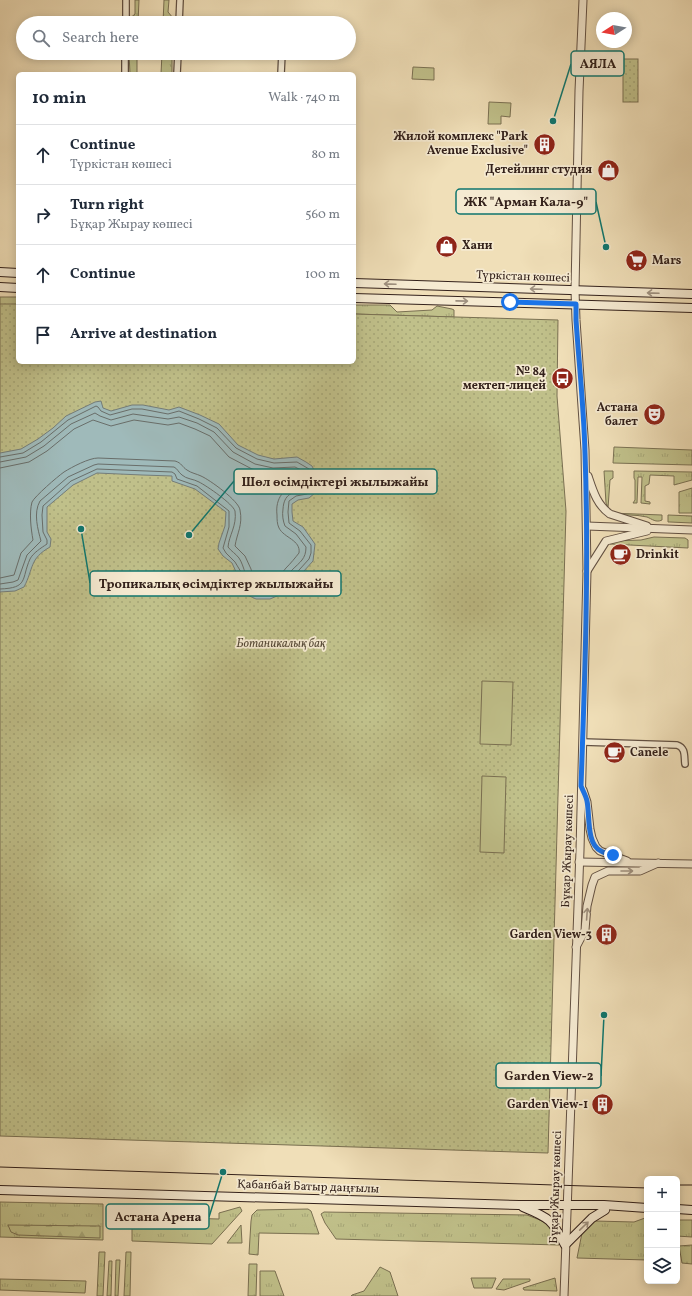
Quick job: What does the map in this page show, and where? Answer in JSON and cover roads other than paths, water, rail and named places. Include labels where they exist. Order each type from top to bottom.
[{"type":"main road","points":[[0,272],[16,273]]},
{"type":"main road","name":"Түркістан көшесі","points":[[356,283],[692,294]]},
{"type":"main road","points":[[0,287],[16,288]]},
{"type":"main road","points":[[356,298],[692,308]]},
{"type":"main road","name":"Қабанбай Батыр даңғылы","points":[[0,1190],[519,1205],[604,1205],[644,1208]]},
{"type":"main road","points":[[519,1205],[550,1220],[556,1226],[565,1246],[592,1218],[605,1210]]},
{"type":"main road","name":"Қабанбай Батыр даңғылы","points":[[567,1205],[605,1210],[644,1212]]},
{"type":"main road","points":[[680,1211],[692,1211]]},
{"type":"street","points":[[126,0],[126,16]]},
{"type":"street","points":[[179,16],[180,0]]},
{"type":"street","name":"Бұқар Жырау көшесі","points":[[564,1296],[583,742],[587,571],[586,468],[575,290],[579,91],[583,0]]},
{"type":"street","points":[[124,72],[125,60]]},
{"type":"street","points":[[178,60],[178,72]]},
{"type":"street","points":[[281,72],[282,60]]},
{"type":"street","points":[[586,468],[593,493],[606,512],[655,529]]},
{"type":"street","points":[[587,526],[692,530]]},
{"type":"street","points":[[587,571],[606,541],[655,529]]},
{"type":"street","points":[[583,742],[677,745],[684,751],[685,764]]},
{"type":"street","points":[[581,786],[587,802],[590,829],[596,847],[600,851],[631,862]]},
{"type":"street","points":[[579,862],[692,864]]},
{"type":"street","points":[[575,949],[585,930],[588,900],[595,877],[608,871],[640,871],[658,863]]},
{"type":"water","points":[[101,401],[103,408],[111,411],[132,405],[143,405],[169,410],[179,407],[219,424],[238,445],[258,455],[274,459],[297,457],[312,466],[317,483],[315,493],[309,498],[298,500],[292,504],[292,512],[293,521],[303,527],[315,544],[313,561],[284,593],[270,599],[256,599],[243,593],[232,563],[223,556],[218,549],[225,526],[226,512],[195,489],[172,481],[172,476],[97,473],[73,485],[47,507],[47,532],[51,539],[50,547],[43,551],[35,560],[24,587],[15,591],[0,592],[0,453],[21,449],[53,428],[66,416],[95,402]]},
{"type":"tram line","points":[[0,1167],[644,1188]]},
{"type":"tram line","points":[[680,1185],[692,1185]]},
{"type":"place","name":"АЯЛА","points":[[553,121]]},
{"type":"place","name":"Жилой комплекс \"Park Avenue Exclusive\"","points":[[544,144]]},
{"type":"place","name":"Детейлинг студия","points":[[608,170]]},
{"type":"place","name":"Хани","points":[[447,246]]},
{"type":"place","name":"ЖК \"Арман Кала-9\"","points":[[606,247]]},
{"type":"place","name":"Mars","points":[[636,261]]},
{"type":"place","name":"№ 84 мектеп-лицей","points":[[562,379]]},
{"type":"place","name":"Астана балет","points":[[654,415]]},
{"type":"place","name":"Тропикалық өсімдіктер жылыжайы","points":[[81,529]]},
{"type":"place","name":"Шөл өсімдіктері жылыжайы","points":[[189,535]]},
{"type":"place","name":"Drinkit","points":[[621,555]]},
{"type":"place","name":"Canele","points":[[614,753]]},
{"type":"place","name":"Garden View-3","points":[[607,935]]},
{"type":"place","name":"Garden View-2","points":[[604,1015]]},
{"type":"place","name":"Garden View-1","points":[[603,1105]]},
{"type":"place","name":"Астана Арена","points":[[223,1172]]},
{"type":"park label","name":"Ботаникалық бақ","points":[[281,644]]}]
